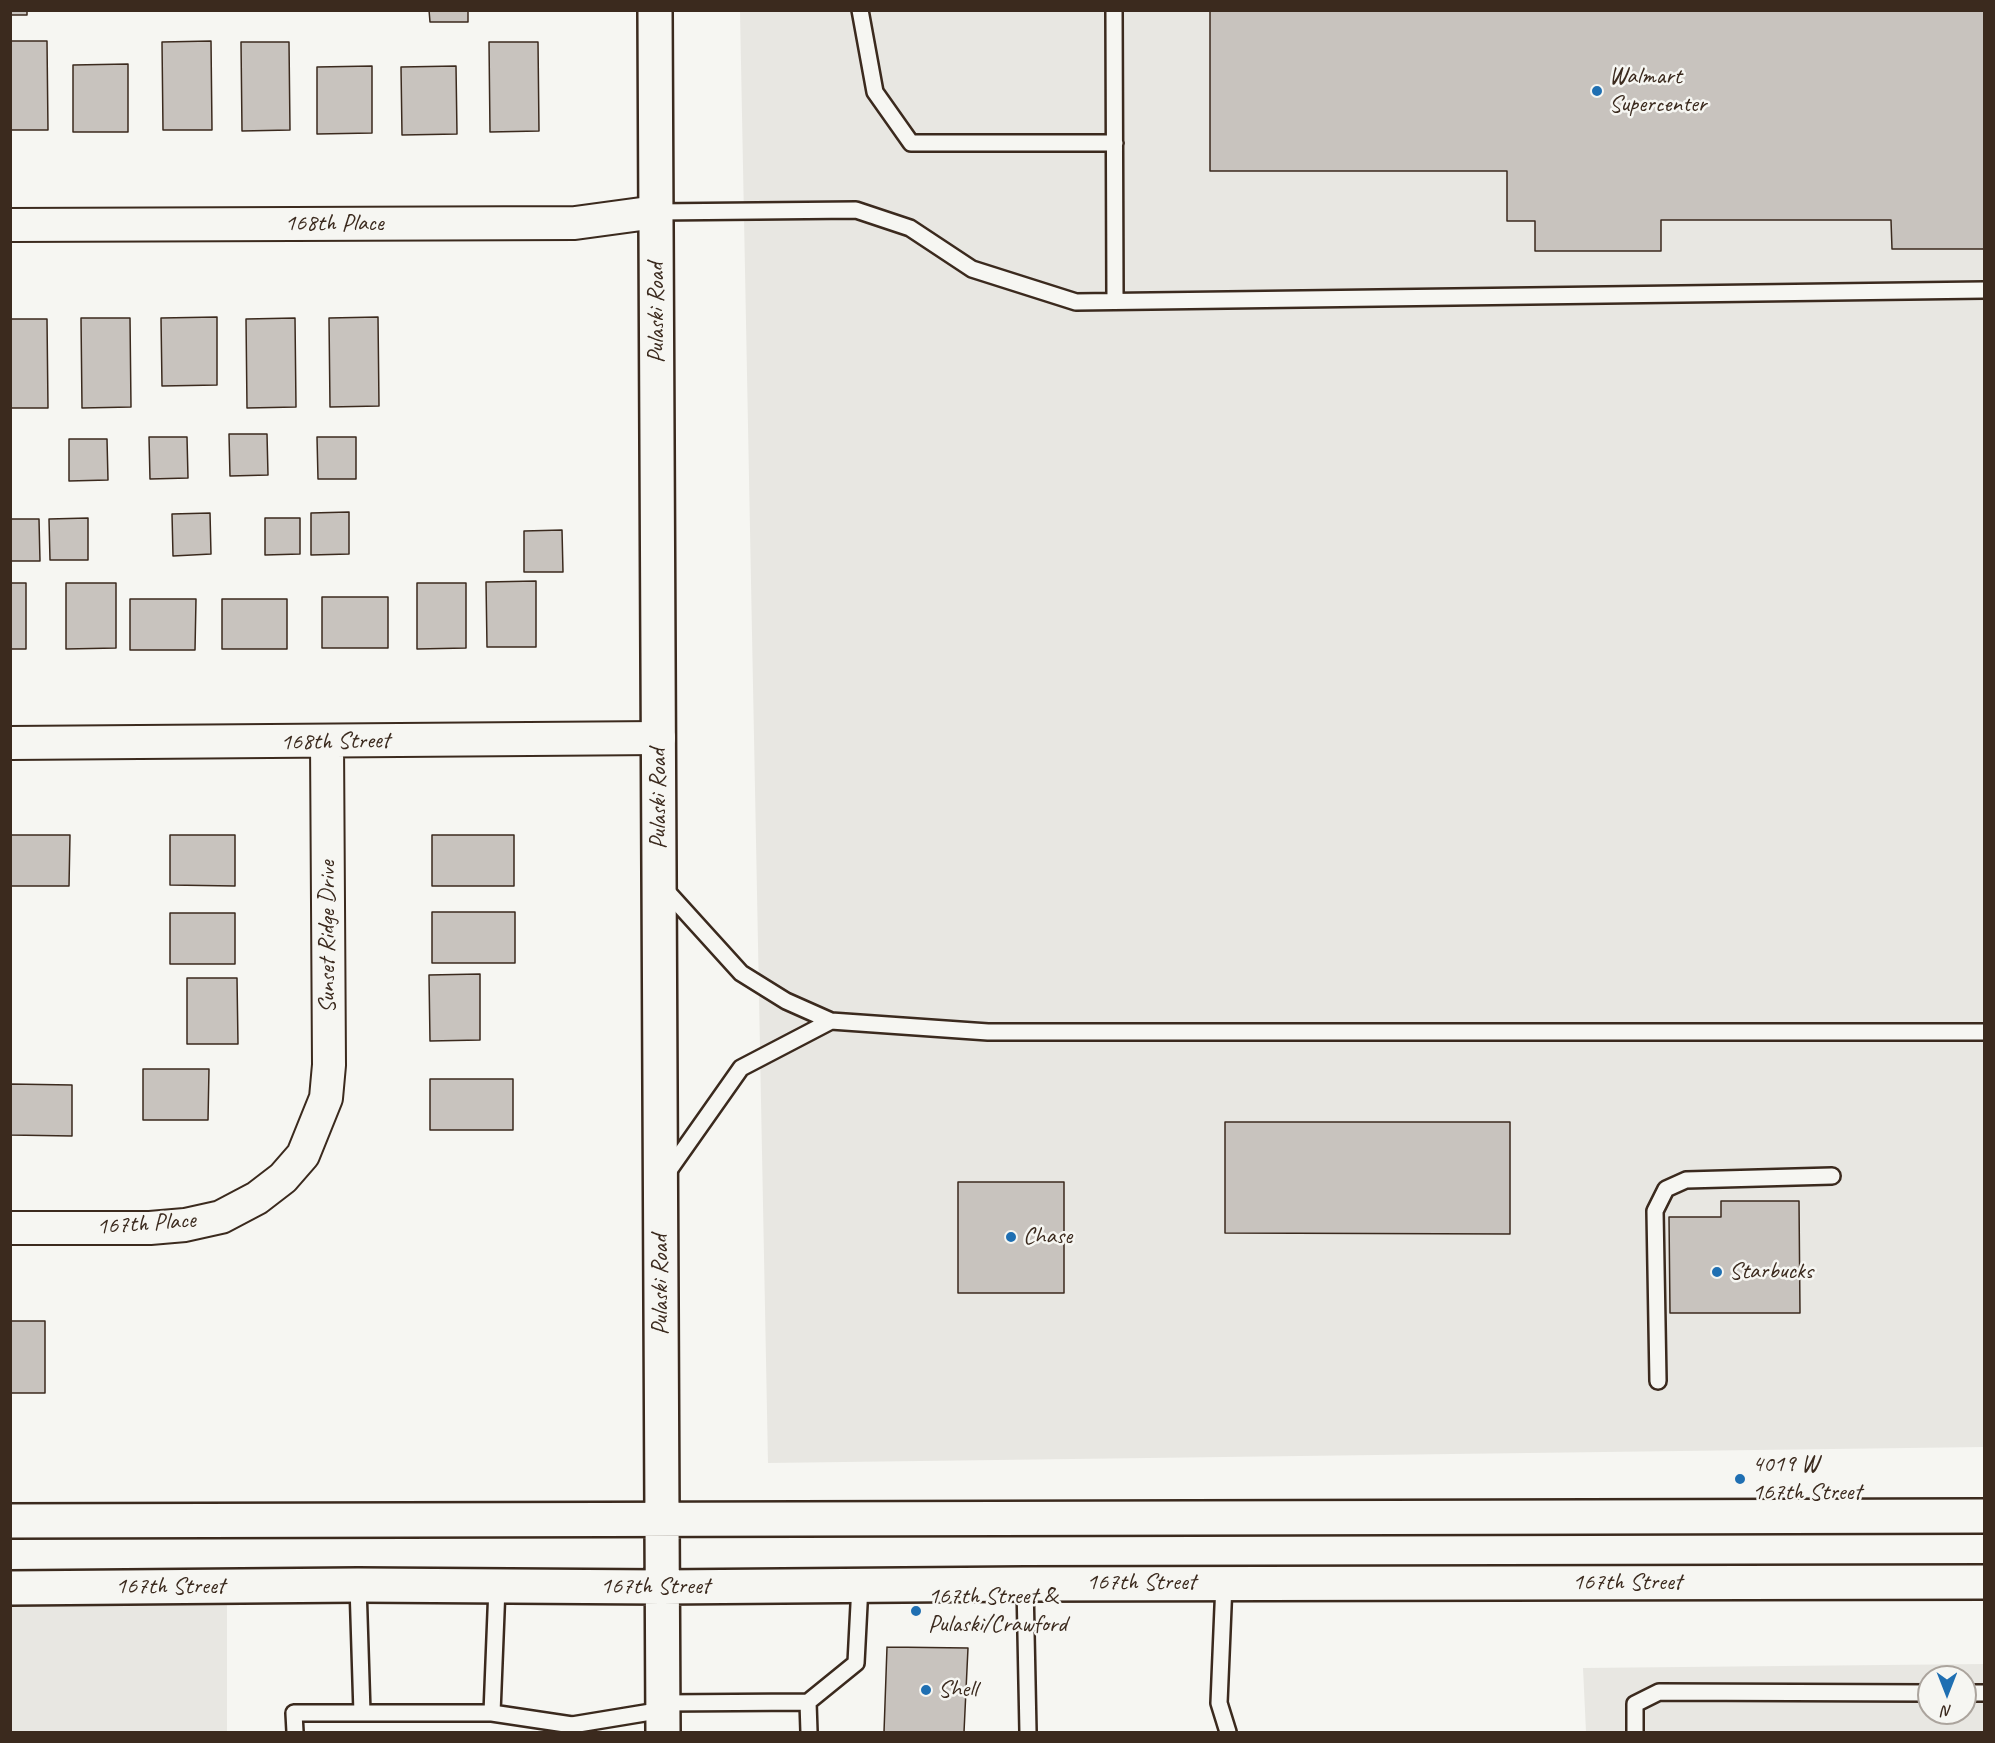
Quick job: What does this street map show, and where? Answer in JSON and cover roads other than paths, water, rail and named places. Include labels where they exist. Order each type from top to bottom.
[{"type":"main road","name":"Pulaski Road","points":[[655,10],[662,1715]]},
{"type":"main road","points":[[10,1521],[1984,1516]]},
{"type":"main road","name":"167th Street","points":[[10,1588],[358,1585],[662,1587],[1224,1583],[1984,1582]]},
{"type":"street","name":"168th Place","points":[[10,225],[575,223],[656,212]]},
{"type":"street","name":"168th Street","points":[[10,743],[658,738]]},
{"type":"street","name":"Sunset Ridge Drive","points":[[315,1129],[326,1098],[329,1065],[327,742]]},
{"type":"street","name":"167th Place","points":[[10,1228],[150,1228],[185,1225],[221,1217],[257,1198],[283,1178],[303,1155],[315,1129]]},
{"type":"lane","points":[[860,10],[875,92],[911,143],[1115,143]]},
{"type":"lane","points":[[1114,10],[1115,301]]},
{"type":"lane","points":[[656,212],[856,210],[910,228],[972,269],[1076,302],[1984,291]]},
{"type":"lane","points":[[659,882],[741,973],[786,1001],[831,1021],[988,1032],[1984,1032]]},
{"type":"lane","points":[[660,1184],[741,1068],[831,1021]]},
{"type":"lane","points":[[1658,1381],[1655,1211],[1666,1188],[1686,1180],[1832,1176]]},
{"type":"lane","points":[[1224,1583],[1219,1702],[1228,1732]]},
{"type":"lane","points":[[1025,1584],[1028,1732]]},
{"type":"lane","points":[[358,1585],[362,1713]]},
{"type":"lane","points":[[295,1732],[294,1713],[492,1713],[572,1729],[662,1715],[808,1702],[856,1663],[860,1585]]},
{"type":"lane","points":[[492,1713],[497,1587]]},
{"type":"lane","points":[[1635,1732],[1635,1704],[1659,1692],[1917,1693]]},
{"type":"lane","points":[[808,1702],[809,1732]]},
{"type":"place","name":"Walmart Supercenter","points":[[1597,91]]},
{"type":"place","name":"Chase","points":[[1011,1237]]},
{"type":"place","name":"Starbucks","points":[[1717,1272]]},
{"type":"place","name":"4019 W 167th Street","points":[[1740,1479]]},
{"type":"place","name":"167th Street & Pulaski/Crawford","points":[[916,1611]]},
{"type":"place","name":"Shell","points":[[926,1690]]}]
